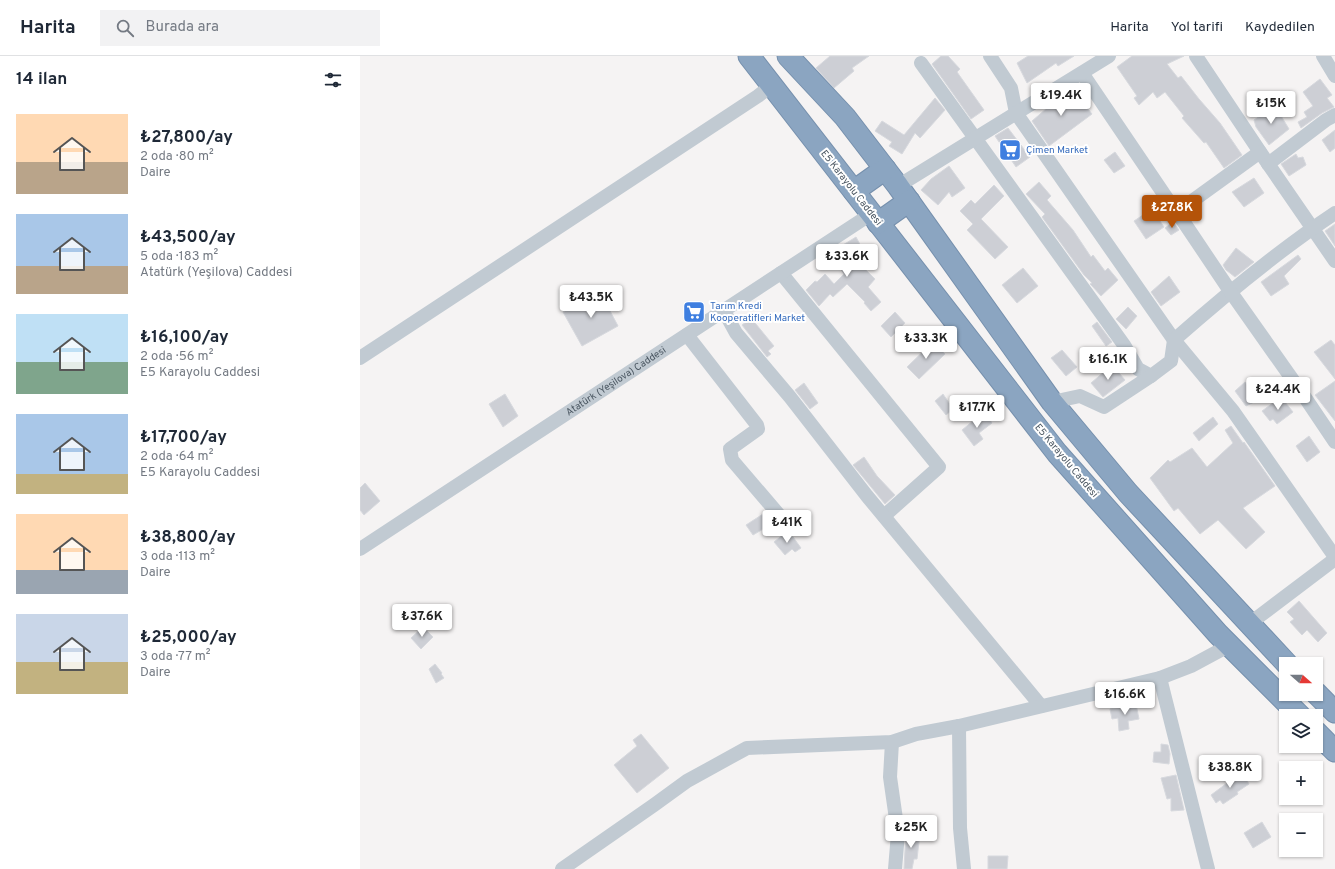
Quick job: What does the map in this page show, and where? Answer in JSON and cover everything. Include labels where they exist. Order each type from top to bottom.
[{"type":"highway","name":"E5 Karayolu Caddesi","points":[[749,56],[1057,453],[1230,645],[1293,709]]},
{"type":"highway","points":[[788,56],[845,118],[885,169],[1052,402],[1128,493],[1280,657]]},
{"type":"highway","points":[[854,191],[885,169]]},
{"type":"highway","points":[[875,218],[903,193]]},
{"type":"highway","points":[[1323,700],[1335,712]]},
{"type":"highway","points":[[1323,739],[1335,751]]},
{"type":"street","points":[[990,56],[1011,88],[1016,113],[1174,340],[1233,411],[1335,558],[1249,624]]},
{"type":"street","points":[[903,193],[976,138],[1109,56]]},
{"type":"street","points":[[1196,56],[1335,261]]},
{"type":"street","points":[[1323,56],[1335,76]]},
{"type":"street","points":[[922,62],[1124,345],[1138,369],[1151,376]]},
{"type":"street","points":[[1082,73],[1230,291],[1335,442]]},
{"type":"street","points":[[360,358],[758,96],[772,85]]},
{"type":"street","points":[[1268,164],[1326,120],[1335,115]]},
{"type":"street","points":[[1177,212],[1260,152]]},
{"type":"street","points":[[1052,402],[1080,396],[1104,407],[1151,376],[1171,361],[1174,340],[1230,291],[1335,213]]},
{"type":"street","name":"Atatürk (Yeşilova) Caddesi","points":[[360,549],[781,273],[875,218]]},
{"type":"street","points":[[781,273],[939,467],[884,516]]},
{"type":"street","points":[[724,310],[736,333],[790,397],[884,516],[1041,706]]},
{"type":"street","points":[[687,335],[757,425],[758,429],[730,449],[732,460],[791,529]]},
{"type":"street","points":[[562,869],[687,781],[747,748],[892,742],[916,734],[959,726],[1160,678],[1191,666],[1230,645]]},
{"type":"street","points":[[1160,678],[1208,869]]},
{"type":"street","points":[[959,726],[960,828],[964,869]]},
{"type":"street","points":[[892,742],[890,778],[898,833],[895,869]]},
{"type":"building","points":[[830,56],[869,56],[852,68],[854,71],[834,88],[816,68]]},
{"type":"building","points":[[941,56],[948,56],[960,69],[957,72],[984,110],[971,119],[932,64]]},
{"type":"building","points":[[1028,56],[1074,56],[1058,66],[1056,63],[1027,83],[1017,63]]},
{"type":"building","points":[[1132,56],[1184,56],[1167,64],[1178,78],[1181,76],[1220,123],[1242,155],[1224,168],[1206,142],[1204,143],[1182,118],[1184,116],[1165,92],[1157,98],[1153,92],[1139,105],[1134,98],[1137,96],[1117,67]]},
{"type":"building","points":[[1320,79],[1332,95],[1327,98],[1334,107],[1322,113],[1301,128],[1298,122],[1307,117],[1304,112],[1313,106],[1303,92]]},
{"type":"building","points":[[1072,89],[1092,114],[1049,146],[1032,121],[1061,96]]},
{"type":"building","points":[[935,98],[945,110],[920,138],[915,133],[902,154],[889,146],[892,142],[875,131],[882,121],[904,135]]},
{"type":"building","points":[[1275,106],[1289,129],[1269,145],[1256,127],[1254,120]]},
{"type":"building","points":[[1008,128],[1030,157],[1016,167],[995,136]]},
{"type":"building","points":[[1335,130],[1335,148],[1330,152],[1322,140]]},
{"type":"building","points":[[1115,152],[1125,166],[1114,173],[1104,160]]},
{"type":"building","points":[[1296,154],[1298,158],[1303,157],[1306,165],[1289,176],[1281,164]]},
{"type":"building","points":[[949,166],[965,188],[952,197],[949,192],[938,205],[921,190],[931,179]]},
{"type":"building","points":[[1254,178],[1264,193],[1244,207],[1232,192]]},
{"type":"building","points":[[1039,182],[1051,196],[1047,200],[1073,230],[1091,257],[1093,255],[1105,271],[1108,268],[1118,280],[1101,296],[1090,284],[1092,283],[1084,275],[1042,217],[1045,214],[1026,194]]},
{"type":"building","points":[[994,185],[1004,196],[981,219],[1008,247],[995,259],[967,230],[973,224],[960,211],[971,200],[975,204]]},
{"type":"building","points":[[1152,209],[1164,227],[1146,239],[1134,221]]},
{"type":"building","points":[[1173,222],[1179,230],[1171,235],[1165,228]]},
{"type":"building","points":[[1335,224],[1335,246],[1325,231]]},
{"type":"building","points":[[856,237],[863,250],[852,256],[875,279],[868,287],[881,302],[871,311],[864,303],[865,302],[847,284],[833,297],[830,294],[819,306],[806,290],[825,274],[834,284],[844,274],[834,257],[841,253],[838,248]]},
{"type":"building","points":[[1236,248],[1254,262],[1235,277],[1226,270],[1223,265]]},
{"type":"building","points":[[1298,255],[1301,259],[1284,276],[1289,284],[1271,296],[1261,282]]},
{"type":"building","points":[[1023,268],[1038,286],[1017,303],[1002,285]]},
{"type":"building","points":[[1169,276],[1180,292],[1161,306],[1151,292]]},
{"type":"building","points":[[600,292],[618,326],[582,346],[563,312]]},
{"type":"building","name":"Tarım Kredi Kooperatifleri Market","points":[[694,305],[701,313],[694,319],[687,311]]},
{"type":"building","points":[[1128,307],[1137,316],[1126,329],[1116,319]]},
{"type":"building","points":[[895,312],[905,323],[891,337],[881,326]]},
{"type":"building","points":[[751,318],[774,346],[768,351],[771,354],[767,357],[742,325]]},
{"type":"building","points":[[1097,322],[1112,342],[1106,346],[1092,326]]},
{"type":"building","points":[[1331,340],[1335,345],[1335,379],[1314,352]]},
{"type":"building","points":[[933,342],[945,354],[919,379],[907,367]]},
{"type":"building","points":[[1062,350],[1077,367],[1066,376],[1051,358]]},
{"type":"building","points":[[1112,365],[1125,380],[1103,397],[1091,383]]},
{"type":"building","points":[[1335,381],[1335,421],[1315,395]]},
{"type":"building","points":[[1245,382],[1258,400],[1246,406],[1235,391]]},
{"type":"building","points":[[804,383],[818,403],[810,409],[795,390]]},
{"type":"building","points":[[505,394],[518,416],[503,427],[489,404]]},
{"type":"building","points":[[943,394],[953,409],[946,415],[935,401]]},
{"type":"building","points":[[1281,397],[1293,412],[1277,424],[1273,419],[1270,421],[1262,411]]},
{"type":"building","points":[[984,412],[992,423],[979,433],[983,439],[974,446],[962,430]]},
{"type":"building","points":[[1213,417],[1218,424],[1199,441],[1193,433]]},
{"type":"building","points":[[1231,426],[1275,486],[1243,508],[1265,532],[1246,549],[1218,520],[1200,534],[1178,508],[1174,511],[1150,478],[1168,460],[1170,462],[1192,448],[1207,467],[1233,443],[1225,430]]},
{"type":"building","points":[[1309,436],[1320,452],[1307,462],[1296,446]]},
{"type":"building","points":[[864,457],[877,476],[895,495],[885,504],[853,465]]},
{"type":"building","points":[[365,483],[380,501],[364,515],[360,510],[360,488]]},
{"type":"building","points":[[763,514],[770,525],[753,535],[746,525]]},
{"type":"building","points":[[784,534],[788,537],[793,537],[801,548],[795,552],[792,549],[785,555],[774,542]]},
{"type":"building","points":[[1299,601],[1327,633],[1318,642],[1307,630],[1302,635],[1290,622],[1294,619],[1287,612]]},
{"type":"building","points":[[423,627],[433,637],[421,649],[411,638]]},
{"type":"building","points":[[435,664],[444,678],[436,683],[429,669]]},
{"type":"building","points":[[1136,704],[1139,719],[1128,721],[1129,729],[1119,731],[1118,718],[1112,719],[1110,709]]},
{"type":"building","points":[[641,734],[669,768],[637,793],[614,765],[637,746],[633,740]]},
{"type":"building","points":[[1161,744],[1168,745],[1170,754],[1169,764],[1153,762],[1154,752],[1161,752]]},
{"type":"building","points":[[1242,772],[1249,784],[1237,792],[1238,794],[1223,804],[1220,800],[1216,803],[1211,795]]},
{"type":"building","points":[[1176,775],[1184,810],[1171,811],[1171,798],[1167,799],[1161,778]]},
{"type":"building","points":[[1262,822],[1271,837],[1253,848],[1244,833]]},
{"type":"building","points":[[906,831],[920,833],[917,859],[914,859],[912,869],[904,869]]},
{"type":"building","points":[[988,856],[1008,856],[1007,869],[988,869]]},
{"type":"place","name":"Çimen Market","points":[[1010,150]]},
{"type":"place","name":"Tarım Kredi Kooperatifleri Market","points":[[694,312]]}]
